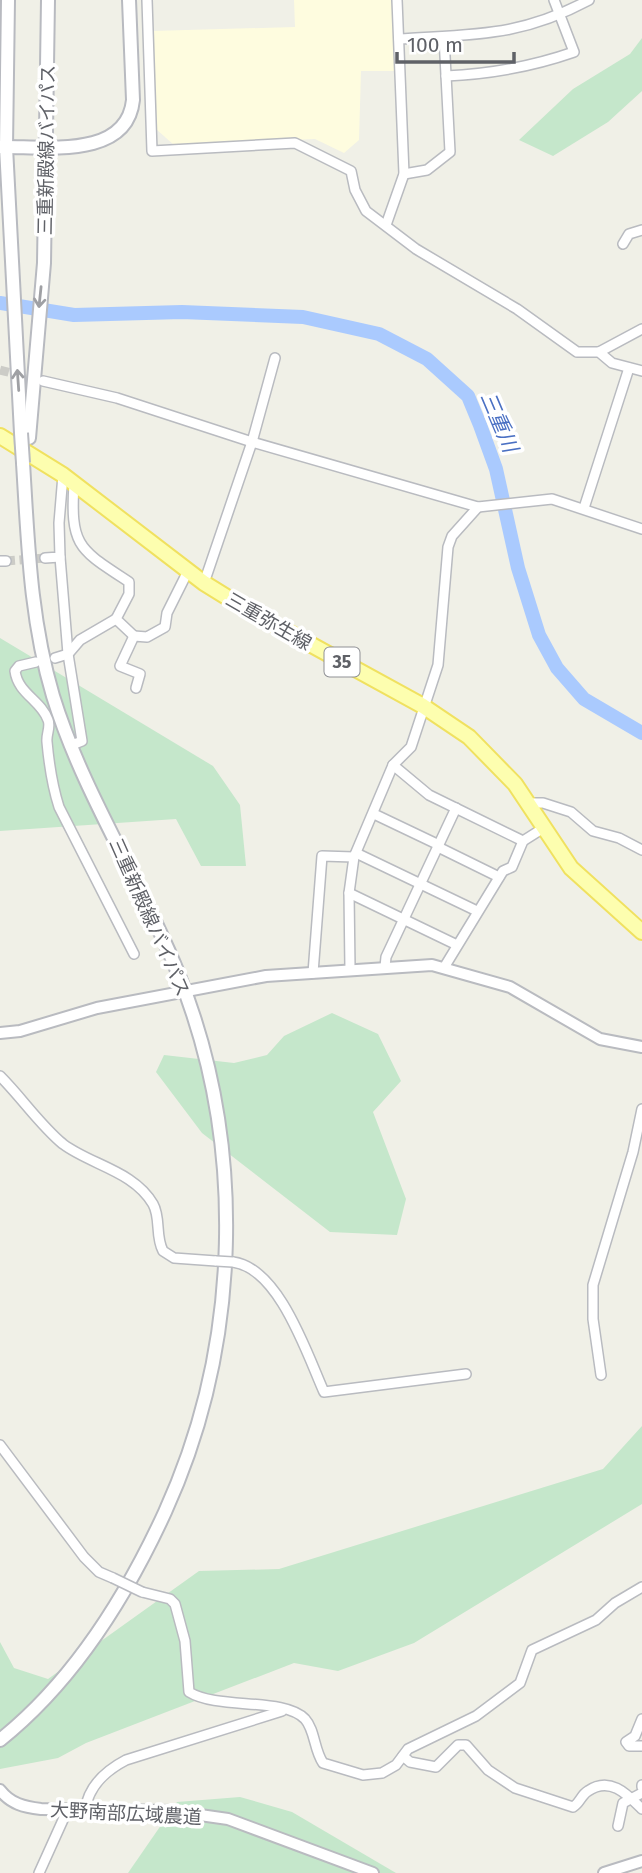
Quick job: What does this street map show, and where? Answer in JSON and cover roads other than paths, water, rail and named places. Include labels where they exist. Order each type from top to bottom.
[{"type":"main road","name":"三重新殿線バイパス","points":[[0,1740],[39,1705],[65,1675],[123,1594],[170,1499],[191,1449],[219,1322],[226,1212],[214,1097],[185,992],[72,745],[44,661],[35,615],[26,503],[25,436],[14,326],[3,147],[8,0]]},
{"type":"main road","name":"三重新殿線バイパス","points":[[25,436],[44,263],[48,0]]},
{"type":"main road","points":[[3,147],[100,142],[112,136],[127,121],[133,100],[129,0]]},
{"type":"main road","name":"三重弥生線","points":[[0,436],[69,479],[204,583],[246,610],[423,706],[478,745],[508,776],[571,868],[642,932]]},
{"type":"street","points":[[146,0],[152,151],[295,143],[351,171],[355,190],[366,211],[416,249],[517,309],[577,352],[598,352],[642,329]]},
{"type":"street","points":[[386,225],[404,174],[397,0]]},
{"type":"street","points":[[446,76],[492,74],[540,64],[573,52],[554,0]]},
{"type":"street","points":[[399,39],[505,33],[560,15],[589,0]]},
{"type":"street","points":[[404,174],[427,170],[450,152],[444,37]]},
{"type":"street","points":[[623,244],[629,234],[642,230]]},
{"type":"street","points":[[598,352],[612,363],[642,370]]},
{"type":"street","points":[[204,583],[252,442],[275,358]]},
{"type":"street","points":[[584,508],[629,368]]},
{"type":"street","points":[[43,381],[117,398],[252,442],[482,508],[542,499],[584,508],[642,529]]},
{"type":"street","points":[[69,479],[58,523],[68,654],[82,741],[72,745]]},
{"type":"street","points":[[55,657],[68,654],[80,640],[116,619],[131,587],[130,582],[83,552],[76,532],[69,479]]},
{"type":"street","points":[[351,969],[349,893],[355,855],[393,765],[411,747],[438,665],[448,547],[452,536],[482,508]]},
{"type":"street","points":[[45,558],[60,557]]},
{"type":"street","points":[[116,619],[134,636],[147,637],[165,626],[167,613],[188,570]]},
{"type":"street","points":[[134,636],[120,666],[140,674],[136,688]]},
{"type":"street","points":[[36,662],[19,666],[15,671],[16,684],[44,712],[50,723],[47,737],[51,785],[59,807],[134,954]]},
{"type":"street","points":[[393,765],[418,788],[523,841]]},
{"type":"street","points":[[527,803],[543,803],[571,812],[593,831],[619,838],[642,850]]},
{"type":"street","points":[[385,967],[386,957],[456,808]]},
{"type":"street","points":[[374,814],[499,877]]},
{"type":"street","points":[[445,967],[499,877],[512,867],[523,841],[542,829]]},
{"type":"street","points":[[313,973],[322,856],[355,855],[477,911]]},
{"type":"street","points":[[349,893],[457,945]]},
{"type":"street","points":[[0,1033],[20,1031],[97,1008],[266,976],[385,967],[445,967],[510,988],[600,1039],[642,1047]]},
{"type":"street","points":[[0,1076],[65,1145],[113,1170],[146,1196],[157,1214],[157,1231],[163,1251],[174,1258],[247,1264],[257,1271],[290,1318],[324,1392],[466,1374]]},
{"type":"street","points":[[601,1375],[593,1319],[593,1285],[633,1152],[642,1109]]},
{"type":"street","points":[[0,1444],[84,1557],[99,1572],[142,1592],[170,1599],[175,1604],[186,1640],[186,1686],[189,1692],[201,1699],[271,1706],[303,1716],[310,1727],[314,1746],[323,1763],[373,1775],[396,1765],[408,1749],[433,1739],[450,1726],[476,1716],[520,1683],[532,1650],[596,1620],[615,1603],[642,1587]]},
{"type":"street","points":[[85,1811],[86,1801],[105,1771],[126,1760],[282,1711]]},
{"type":"street","points":[[642,1719],[635,1736],[626,1742],[629,1746],[642,1746]]},
{"type":"street","points":[[403,1756],[410,1762],[428,1768],[436,1767],[462,1744],[467,1745],[488,1770],[532,1796],[573,1808],[588,1791],[608,1784],[616,1786],[642,1809]]},
{"type":"street","name":"大野南部広域農道","points":[[0,1790],[6,1798],[23,1807],[67,1811],[172,1811],[228,1819],[373,1873]]},
{"type":"street","points":[[618,1826],[623,1803],[642,1793]]},
{"type":"street","points":[[39,1873],[67,1811]]},
{"type":"street","points":[[604,1873],[642,1861]]},
{"type":"waterway","name":"三重川","points":[[0,303],[74,315],[182,312],[303,317],[379,334],[427,359],[468,396],[496,469],[518,568],[539,635],[557,668],[584,699],[642,733]]},
{"type":"tunnel","points":[[0,370],[39,380]]},
{"type":"tunnel","points":[[6,561],[45,558]]}]
